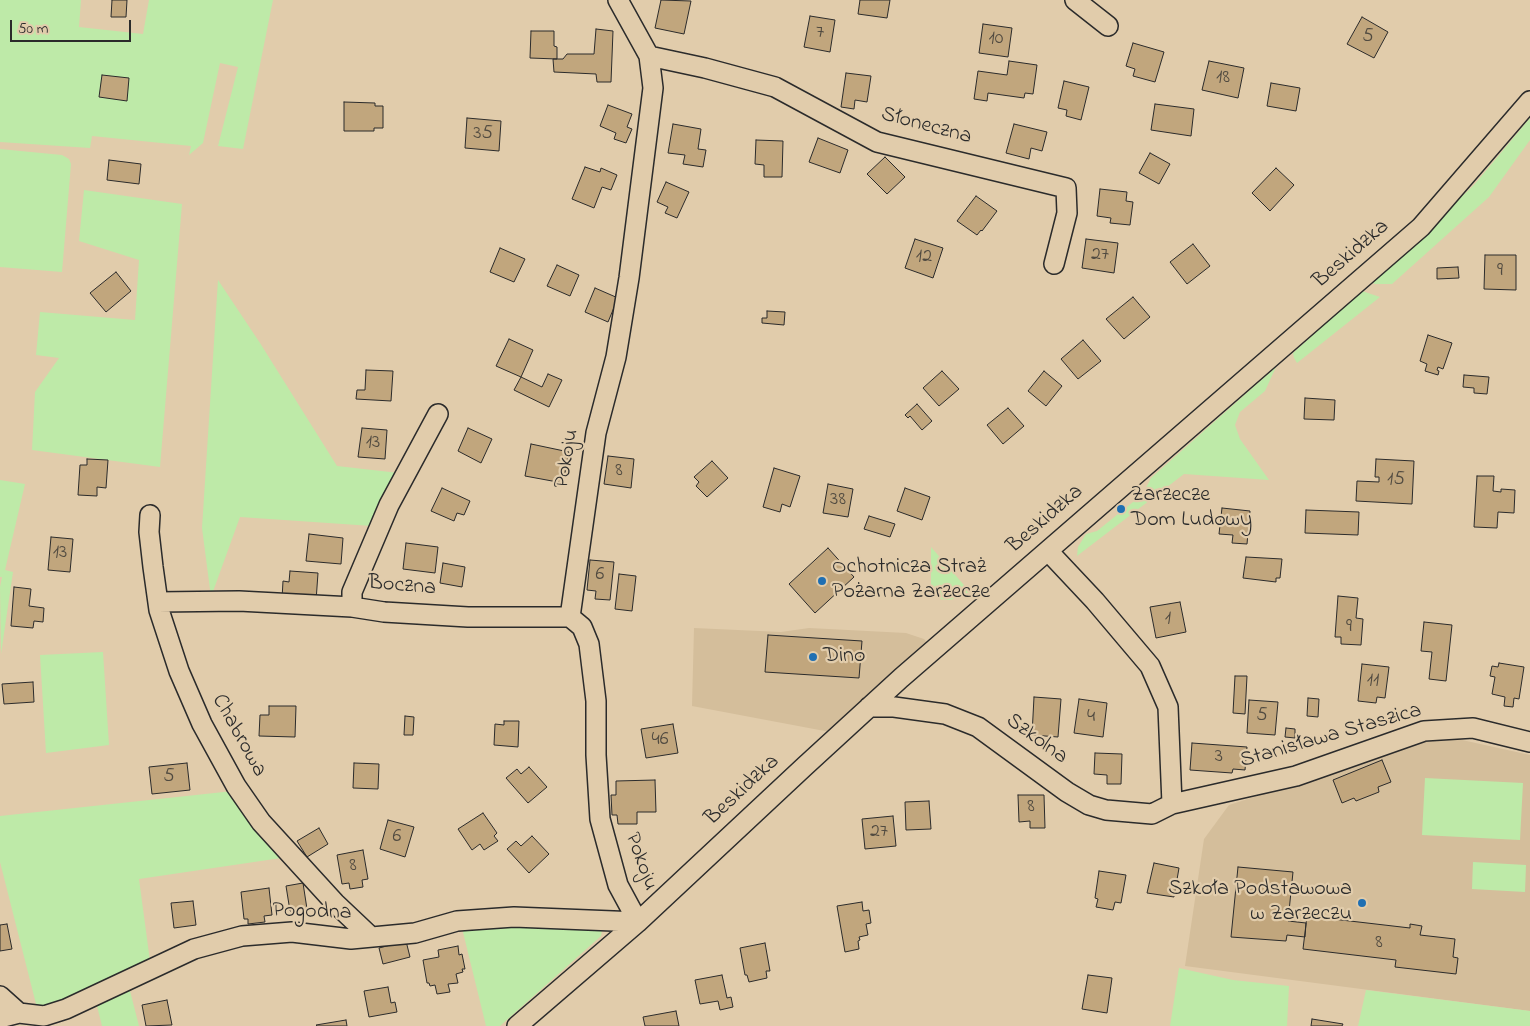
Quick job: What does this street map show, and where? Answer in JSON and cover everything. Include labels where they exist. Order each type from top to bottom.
[{"type":"street","name":"Pokoju","points":[[618,0],[649,56],[653,88],[629,278],[616,357],[596,433],[570,617],[582,627],[589,644],[596,700],[596,755],[600,819],[618,885],[638,922]]},
{"type":"street","points":[[1075,0],[1108,26]]},
{"type":"street","name":"Słoneczna","points":[[649,56],[705,68],[775,87],[877,142],[1066,188],[1067,213],[1054,264]]},
{"type":"street","name":"Beskidzka","points":[[517,1026],[638,922],[869,707],[1421,227],[1530,101]]},
{"type":"street","name":"Boczna","points":[[438,414],[389,505],[352,592],[352,606],[384,612],[468,617],[570,617]]},
{"type":"street","name":"Chabrowa","points":[[150,515],[153,567],[159,610],[190,698],[236,786],[261,822],[335,903],[371,937]]},
{"type":"street","points":[[1048,551],[1095,601],[1150,666],[1168,707],[1172,804]]},
{"type":"street","points":[[158,602],[239,601],[352,606]]},
{"type":"street","name":"Szkolna","points":[[869,707],[945,714],[978,727],[1067,792],[1089,805],[1106,810],[1152,814],[1172,804]]},
{"type":"street","name":"Stanisława Staszica","points":[[1172,804],[1296,776],[1424,731],[1474,728],[1530,742]]},
{"type":"street","name":"Pogodna","points":[[0,1018],[19,1013],[44,1016],[66,1009],[194,949],[242,936],[292,932],[351,939],[415,933],[457,921],[514,917],[638,922]]},
{"type":"street","points":[[0,996],[19,1013]]},
{"type":"shaded area","points":[[694,628],[781,632],[809,628],[906,633],[924,639],[927,642],[926,647],[830,732],[692,706]]},
{"type":"shaded area","name":"Szkoła Podstawowa w Zarzeczu","points":[[1444,736],[1530,755],[1530,1011],[1185,966],[1204,839],[1229,805]]},
{"type":"green space","points":[[0,0],[81,0],[79,27],[143,34],[149,0],[273,0],[243,149],[218,146],[238,67],[220,63],[203,143],[189,155],[191,146],[92,136],[90,148],[0,142]]},
{"type":"green space","points":[[1530,118],[1530,140],[1489,197],[1392,284],[1375,284],[1371,282],[1474,185]]},
{"type":"green space","points":[[0,149],[62,155],[69,159],[71,164],[62,272],[0,267]]},
{"type":"green space","points":[[84,190],[182,204],[160,467],[32,450],[35,392],[59,358],[36,355],[40,312],[135,320],[139,260],[79,241]]},
{"type":"green space","points":[[218,280],[337,466],[399,473],[372,526],[240,517],[211,597],[202,528]]},
{"type":"green space","points":[[1362,291],[1380,297],[1297,363],[1293,353]]},
{"type":"green space","points":[[1276,367],[1265,391],[1240,412],[1235,425],[1240,439],[1269,480],[1184,474],[1077,556],[1078,547],[1086,534],[1097,531],[1143,494],[1151,478]]},
{"type":"green space","points":[[0,480],[25,484],[5,570],[13,572],[1,654],[0,587],[2,577],[0,577]]},
{"type":"green space","points":[[931,547],[970,592],[950,600],[940,599],[931,591]]},
{"type":"green space","points":[[103,652],[109,745],[46,753],[40,655]]},
{"type":"green space","points":[[1425,778],[1523,783],[1520,840],[1422,835]]},
{"type":"green space","points":[[233,791],[288,857],[139,879],[150,961],[47,1009],[36,1004],[0,862],[0,816]]},
{"type":"green space","points":[[1473,862],[1526,865],[1525,892],[1472,889]]},
{"type":"green space","points":[[461,924],[602,930],[601,936],[500,1026],[486,1026]]},
{"type":"green space","points":[[1179,968],[1233,980],[1289,986],[1287,1026],[1170,1026]]},
{"type":"green space","points":[[129,987],[139,1026],[102,1026],[97,1006]]},
{"type":"green space","points":[[1366,990],[1530,1011],[1530,1026],[1358,1026]]},
{"type":"building","points":[[112,0],[127,0],[126,17],[111,17]]},
{"type":"building","points":[[661,0],[691,1],[684,34],[655,28]]},
{"type":"building","points":[[860,0],[890,0],[887,18],[858,14]]},
{"type":"building","points":[[810,16],[835,20],[830,52],[804,47]]},
{"type":"building","points":[[1362,17],[1388,32],[1374,58],[1347,44]]},
{"type":"building","points":[[983,24],[1012,28],[1008,57],[979,53]]},
{"type":"building","points":[[596,29],[613,31],[611,82],[597,82],[596,74],[554,72],[553,59],[563,59],[567,54],[594,54]]},
{"type":"building","points":[[531,31],[554,31],[554,46],[557,47],[557,59],[530,58]]},
{"type":"building","points":[[1133,43],[1164,52],[1155,82],[1133,76],[1135,69],[1126,66]]},
{"type":"building","points":[[1009,61],[1037,65],[1033,94],[1025,93],[1024,98],[988,93],[987,101],[974,99],[978,71],[1007,75]]},
{"type":"building","points":[[1209,61],[1244,68],[1238,98],[1202,90]]},
{"type":"building","points":[[846,73],[871,76],[867,102],[855,100],[854,109],[841,107]]},
{"type":"building","points":[[102,75],[129,78],[127,101],[99,97]]},
{"type":"building","points":[[1064,81],[1089,87],[1081,120],[1066,116],[1067,110],[1058,108]]},
{"type":"building","points":[[1271,83],[1300,88],[1296,111],[1267,106]]},
{"type":"building","points":[[344,102],[375,103],[375,106],[383,106],[383,128],[374,128],[374,131],[344,131]]},
{"type":"building","points":[[1155,104],[1194,109],[1191,136],[1151,130]]},
{"type":"building","points":[[608,105],[632,114],[627,127],[632,129],[626,143],[614,139],[616,133],[600,126]]},
{"type":"building","points":[[467,118],[501,121],[499,151],[465,148]]},
{"type":"building","points":[[673,124],[701,129],[698,149],[706,150],[703,167],[683,164],[685,155],[668,153]]},
{"type":"building","points":[[1014,124],[1047,132],[1042,151],[1031,148],[1029,159],[1006,153]]},
{"type":"building","points":[[818,138],[848,150],[840,173],[809,162]]},
{"type":"building","points":[[756,140],[783,141],[782,177],[764,177],[764,165],[755,164]]},
{"type":"building","points":[[1150,153],[1170,164],[1159,184],[1139,173]]},
{"type":"building","points":[[885,157],[905,177],[887,194],[867,174]]},
{"type":"building","points":[[109,160],[141,164],[139,184],[107,180]]},
{"type":"building","points":[[585,167],[600,172],[601,168],[617,175],[611,190],[602,187],[594,208],[572,199]]},
{"type":"building","points":[[1276,168],[1294,185],[1270,211],[1252,193]]},
{"type":"building","points":[[666,182],[689,192],[677,218],[665,213],[668,207],[657,202]]},
{"type":"building","points":[[1100,189],[1127,192],[1126,201],[1133,202],[1130,225],[1110,223],[1111,218],[1097,216]]},
{"type":"building","points":[[976,196],[997,211],[977,235],[957,221]]},
{"type":"building","points":[[915,239],[943,248],[933,278],[905,268]]},
{"type":"building","points":[[1086,239],[1118,243],[1114,273],[1082,268]]},
{"type":"building","points":[[1193,244],[1210,266],[1187,284],[1170,262]]},
{"type":"building","points":[[500,248],[525,259],[514,282],[490,272]]},
{"type":"building","points":[[1485,255],[1516,255],[1516,290],[1484,289]]},
{"type":"building","points":[[557,265],[579,275],[570,296],[547,286]]},
{"type":"building","points":[[1458,267],[1459,278],[1437,279],[1437,268]]},
{"type":"building","points":[[116,272],[131,291],[106,312],[90,293]]},
{"type":"building","points":[[595,288],[618,298],[608,322],[585,312]]},
{"type":"building","points":[[1133,297],[1150,317],[1124,339],[1106,319]]},
{"type":"building","points":[[767,311],[785,312],[784,325],[762,323],[762,318],[767,318]]},
{"type":"building","points":[[1428,335],[1452,343],[1443,369],[1438,367],[1438,375],[1425,371],[1427,364],[1420,361]]},
{"type":"building","points":[[509,339],[533,350],[521,377],[496,366]]},
{"type":"building","points":[[1083,340],[1101,361],[1078,379],[1061,359]]},
{"type":"building","points":[[366,370],[393,371],[391,401],[356,399],[357,390],[365,390]]},
{"type":"building","points":[[942,371],[959,389],[939,406],[923,388]]},
{"type":"building","points":[[1044,371],[1062,386],[1046,406],[1028,391]]},
{"type":"building","points":[[548,374],[562,380],[549,407],[514,390],[521,377],[542,387]]},
{"type":"building","points":[[1464,375],[1489,377],[1487,394],[1474,393],[1474,388],[1463,387]]},
{"type":"building","points":[[1305,398],[1335,400],[1334,420],[1304,419]]},
{"type":"building","points":[[917,404],[932,421],[922,430],[910,416],[908,418],[905,415]]},
{"type":"building","points":[[1008,408],[1024,426],[1003,444],[987,425]]},
{"type":"building","points":[[362,428],[387,430],[385,459],[358,457]]},
{"type":"building","points":[[468,428],[492,439],[481,463],[458,451]]},
{"type":"building","points":[[531,444],[569,452],[563,483],[525,476]]},
{"type":"building","points":[[608,456],[634,459],[631,488],[604,484]]},
{"type":"building","points":[[87,459],[108,460],[106,488],[97,487],[97,496],[78,495],[80,465],[87,465]]},
{"type":"building","points":[[1376,459],[1414,461],[1412,504],[1356,501],[1357,481],[1379,482],[1379,477],[1375,477]]},
{"type":"building","points":[[712,461],[728,478],[707,497],[696,486],[699,482],[694,477]]},
{"type":"building","points":[[774,468],[800,476],[790,507],[782,504],[780,512],[763,507]]},
{"type":"building","points":[[1477,476],[1494,476],[1493,491],[1501,492],[1501,489],[1515,490],[1514,513],[1498,512],[1497,528],[1474,527]]},
{"type":"building","points":[[828,484],[853,489],[848,517],[823,513]]},
{"type":"building","points":[[442,488],[470,501],[464,515],[457,513],[454,521],[431,511]]},
{"type":"building","points":[[905,488],[930,497],[922,520],[897,511]]},
{"type":"building","points":[[1222,508],[1250,511],[1247,544],[1232,543],[1233,535],[1219,534]]},
{"type":"building","points":[[1306,510],[1359,512],[1358,535],[1305,533]]},
{"type":"building","points":[[869,516],[895,524],[890,537],[864,529]]},
{"type":"building","points":[[309,534],[343,538],[341,564],[306,561]]},
{"type":"building","points":[[51,537],[73,539],[70,572],[48,570]]},
{"type":"building","points":[[406,543],[438,547],[435,573],[403,569]]},
{"type":"building","name":"Ochotnicza Straż Pożarna Zarzecze","points":[[828,548],[854,577],[815,613],[789,584]]},
{"type":"building","points":[[1246,557],[1282,559],[1280,578],[1276,578],[1276,582],[1243,578]]},
{"type":"building","points":[[590,560],[614,562],[610,600],[595,599],[596,591],[587,590]]},
{"type":"building","points":[[443,563],[465,567],[462,587],[440,583]]},
{"type":"building","points":[[290,571],[318,573],[316,601],[282,599],[283,581],[289,582]]},
{"type":"building","points":[[619,574],[636,576],[632,611],[615,609]]},
{"type":"building","points":[[14,587],[31,589],[29,606],[44,608],[43,622],[34,621],[33,628],[11,626]]},
{"type":"building","points":[[1338,596],[1358,598],[1356,618],[1363,619],[1361,645],[1341,644],[1341,637],[1335,637]]},
{"type":"building","points":[[1180,602],[1186,632],[1156,638],[1150,607]]},
{"type":"building","points":[[1424,622],[1452,625],[1446,681],[1429,679],[1432,652],[1421,651]]},
{"type":"building","name":"Dino","points":[[768,635],[862,641],[859,678],[765,672]]},
{"type":"building","points":[[1499,663],[1524,667],[1519,699],[1514,698],[1513,707],[1504,706],[1505,697],[1492,694],[1495,677],[1490,676],[1492,666],[1498,667]]},
{"type":"building","points":[[1362,664],[1389,667],[1385,698],[1377,697],[1376,703],[1358,701]]},
{"type":"building","points":[[1235,676],[1247,676],[1245,714],[1233,713]]},
{"type":"building","points":[[33,682],[34,702],[4,704],[2,684]]},
{"type":"building","points":[[1034,697],[1061,699],[1058,737],[1032,735]]},
{"type":"building","points":[[1308,698],[1319,699],[1318,717],[1307,716]]},
{"type":"building","points":[[1079,699],[1107,703],[1103,737],[1074,733]]},
{"type":"building","points":[[1249,700],[1278,702],[1275,735],[1247,733]]},
{"type":"building","points":[[269,706],[296,706],[295,737],[259,736],[260,715],[269,715]]},
{"type":"building","points":[[405,716],[414,717],[413,735],[404,735]]},
{"type":"building","points":[[504,721],[519,721],[518,747],[494,745],[495,724],[504,725]]},
{"type":"building","points":[[673,724],[678,753],[646,758],[641,729]]},
{"type":"building","points":[[1286,728],[1295,729],[1295,738],[1285,737]]},
{"type":"building","points":[[1192,743],[1247,747],[1245,770],[1233,769],[1232,773],[1190,770]]},
{"type":"building","points":[[1095,753],[1122,754],[1121,784],[1107,784],[1107,775],[1094,774]]},
{"type":"building","points":[[1382,760],[1391,782],[1378,787],[1379,792],[1356,801],[1354,798],[1342,803],[1333,780]]},
{"type":"building","points":[[187,763],[190,790],[152,794],[149,767]]},
{"type":"building","points":[[354,763],[379,764],[378,789],[353,788]]},
{"type":"building","points":[[529,767],[547,787],[528,803],[506,778],[517,769],[521,774]]},
{"type":"building","points":[[655,780],[656,812],[637,812],[637,824],[618,824],[617,815],[612,815],[611,795],[616,795],[616,781]]},
{"type":"building","points":[[1018,795],[1044,795],[1045,828],[1030,828],[1030,821],[1019,822]]},
{"type":"building","points":[[929,801],[931,829],[906,830],[905,802]]},
{"type":"building","points":[[483,813],[497,833],[494,836],[498,841],[484,850],[480,844],[472,850],[458,829]]},
{"type":"building","points":[[893,816],[896,846],[865,849],[862,819]]},
{"type":"building","points":[[388,820],[414,827],[405,857],[380,849]]},
{"type":"building","points":[[319,828],[328,844],[307,857],[297,841]]},
{"type":"building","points":[[532,836],[549,854],[529,873],[507,849],[516,841],[521,846]]},
{"type":"building","points":[[363,850],[368,879],[362,880],[363,887],[350,889],[349,883],[342,884],[337,855]]},
{"type":"building","points":[[1154,863],[1179,868],[1174,897],[1147,893]]},
{"type":"building","points":[[1238,867],[1293,872],[1288,921],[1306,923],[1305,937],[1287,935],[1286,941],[1231,937]]},
{"type":"building","points":[[1099,871],[1126,875],[1121,903],[1115,902],[1113,910],[1096,907],[1098,899],[1095,898]]},
{"type":"building","points":[[303,883],[307,909],[290,911],[286,886]]},
{"type":"building","points":[[269,888],[272,915],[264,916],[265,922],[248,924],[248,919],[244,919],[241,892]]},
{"type":"building","points":[[193,901],[196,925],[174,928],[171,903]]},
{"type":"building","points":[[862,902],[863,911],[869,910],[871,923],[866,924],[868,935],[859,937],[859,949],[845,952],[837,906]]},
{"type":"building","points":[[1307,916],[1410,928],[1410,924],[1422,926],[1420,935],[1455,939],[1453,957],[1458,958],[1456,974],[1395,967],[1396,960],[1303,949]]},
{"type":"building","points":[[7,924],[12,949],[0,951],[0,925]]},
{"type":"building","points":[[406,941],[410,957],[383,964],[379,948]]},
{"type":"building","points":[[765,943],[770,971],[766,971],[767,978],[749,982],[747,975],[745,975],[740,948]]},
{"type":"building","points":[[458,946],[459,955],[462,954],[465,969],[462,969],[463,972],[456,974],[458,983],[448,984],[450,992],[437,994],[435,985],[430,986],[427,983],[423,960],[439,957],[438,950]]},
{"type":"building","points":[[722,975],[727,998],[731,997],[733,1007],[720,1010],[718,1001],[700,1004],[695,980]]},
{"type":"building","points":[[1088,975],[1112,978],[1107,1013],[1082,1009]]},
{"type":"building","points":[[388,987],[391,1003],[395,1002],[397,1012],[369,1017],[364,991]]},
{"type":"building","points":[[167,1000],[172,1025],[146,1026],[142,1005]]},
{"type":"building","points":[[676,1011],[679,1026],[645,1026],[643,1017]]},
{"type":"building","points":[[1312,1019],[1343,1024],[1342,1026],[1311,1026]]},
{"type":"building","points":[[346,1020],[347,1026],[316,1025]]},
{"type":"place","name":"Zarzecze Dom Ludowy","points":[[1121,509]]},
{"type":"place","name":"Ochotnicza Straż Pożarna Zarzecze","points":[[822,581]]},
{"type":"place","name":"Dino","points":[[813,657]]},
{"type":"place","name":"Szkoła Podstawowa w Zarzeczu","points":[[1362,903]]}]
